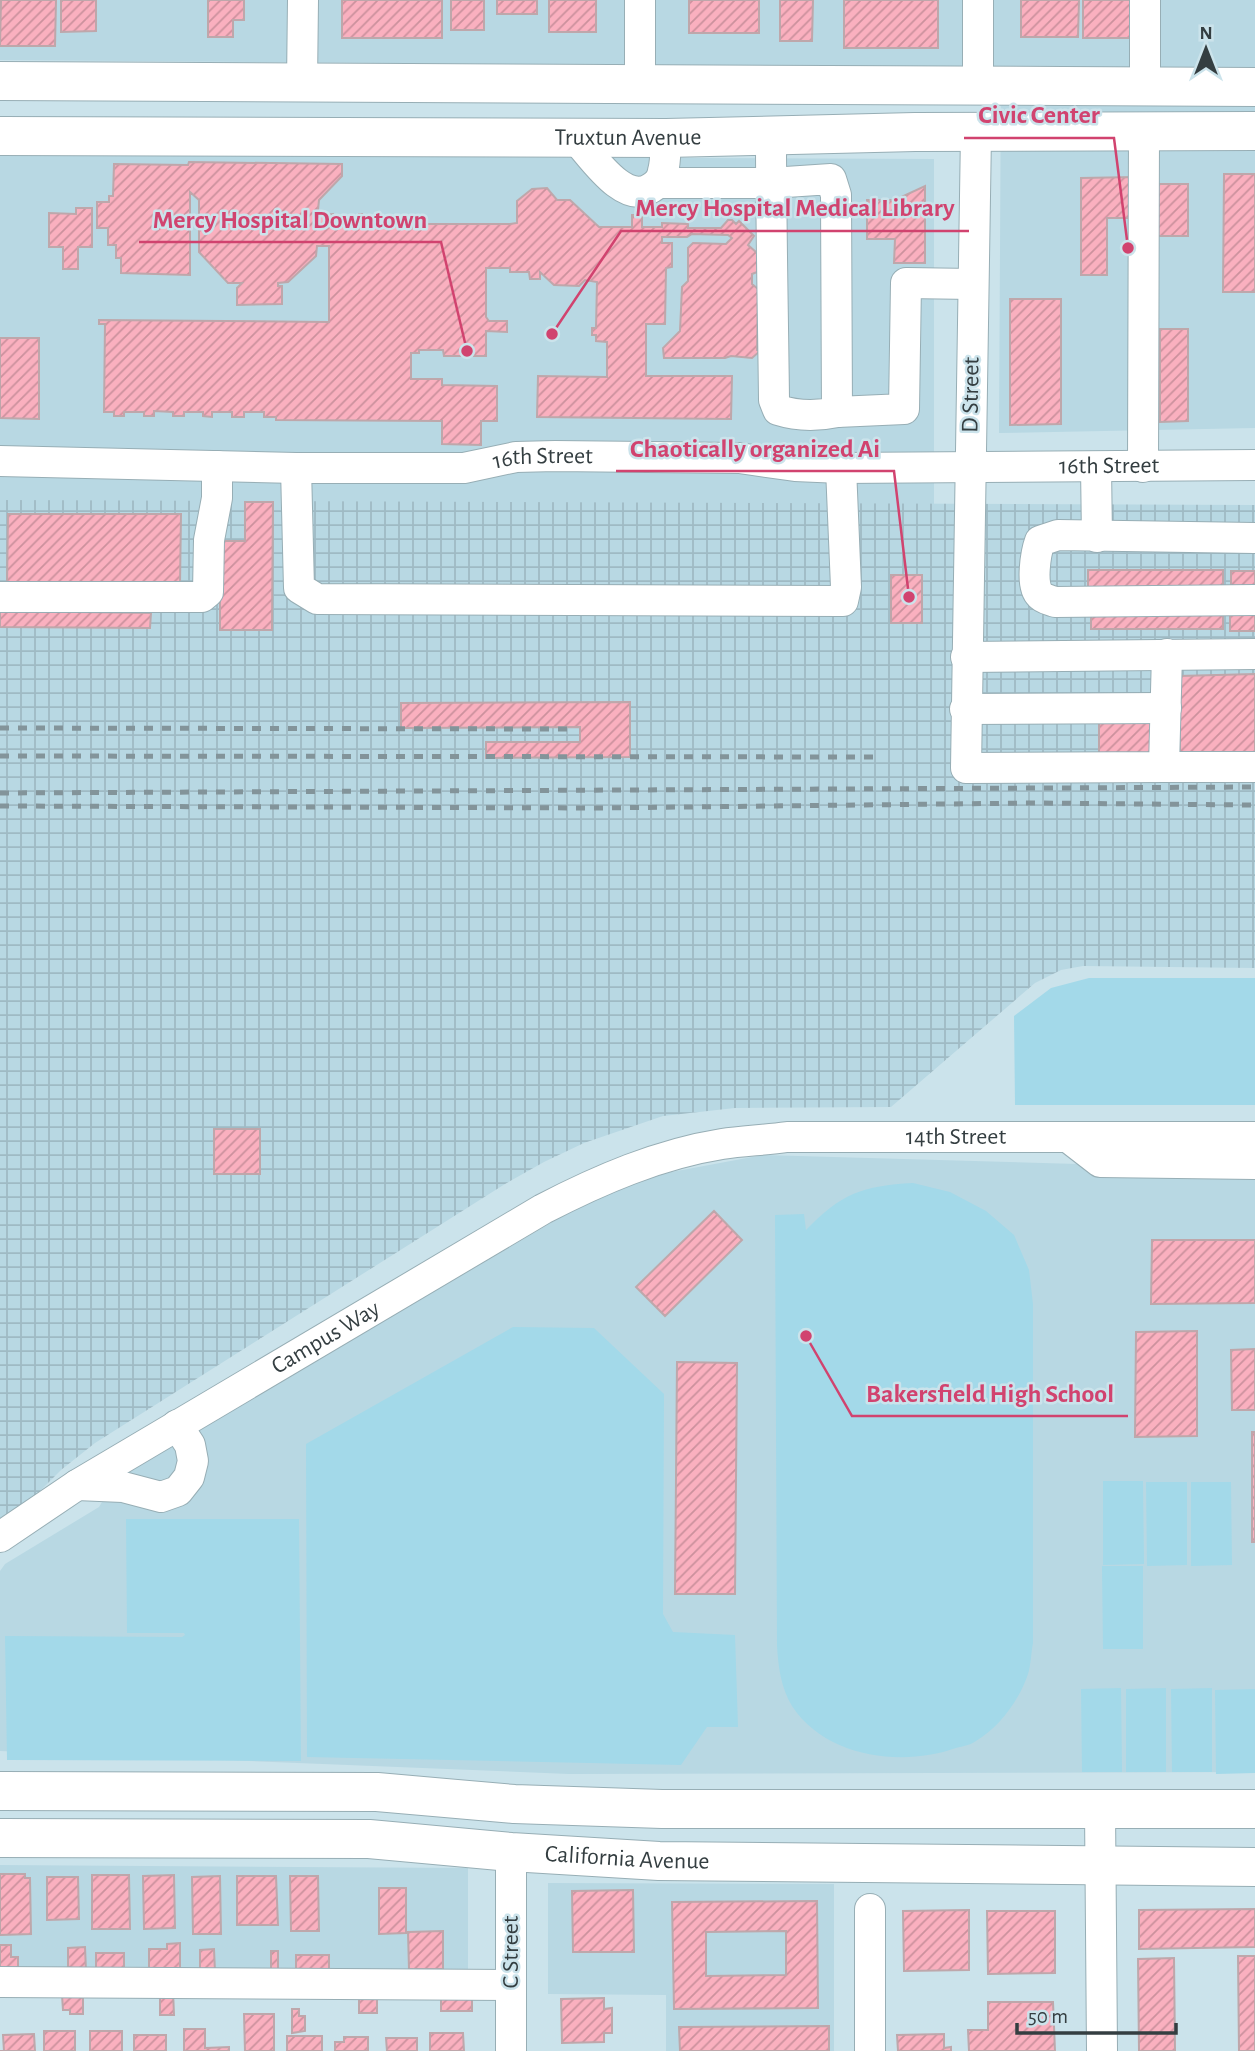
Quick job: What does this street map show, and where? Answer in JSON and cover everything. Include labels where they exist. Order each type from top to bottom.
[{"type":"main road","points":[[0,81],[1255,87]]},
{"type":"main road","points":[[915,132],[962,105],[978,84]]},
{"type":"main road","points":[[976,133],[982,119],[1037,84]]},
{"type":"main road","points":[[576,138],[597,113],[659,105],[680,85]]},
{"type":"main road","name":"Truxtun Avenue","points":[[0,136],[666,138],[915,132],[1255,131]]},
{"type":"main road","name":"California Avenue","points":[[0,1791],[377,1792],[514,1804],[663,1809],[1255,1809]]},
{"type":"main road","name":"California Avenue","points":[[0,1838],[369,1839],[511,1852],[659,1861],[1255,1867]]},
{"type":"street","points":[[302,83],[303,0]]},
{"type":"street","points":[[640,0],[640,85]]},
{"type":"street","points":[[978,0],[978,84]]},
{"type":"street","points":[[1144,0],[1145,86]]},
{"type":"street","points":[[1143,467],[1144,131]]},
{"type":"street","name":"D Street","points":[[976,133],[966,768],[1164,767]]},
{"type":"street","points":[[771,136],[774,400],[778,410],[823,414],[904,409],[906,283],[973,284]]},
{"type":"street","points":[[576,138],[616,184],[637,194],[649,191],[659,183],[664,170],[666,138]]},
{"type":"street","points":[[659,183],[771,183],[831,179],[836,195],[837,412]]},
{"type":"street","name":"16th Street","points":[[0,461],[296,468],[464,468],[516,457],[555,456],[739,458],[795,466],[841,468],[1255,465]]},
{"type":"street","points":[[0,597],[202,597],[208,592],[209,540],[216,498],[216,466]]},
{"type":"street","points":[[1097,467],[1097,537]]},
{"type":"street","points":[[296,468],[299,588],[317,599],[843,601],[846,587],[841,468]]},
{"type":"street","points":[[1255,538],[1058,535],[1040,541],[1035,554],[1036,589],[1041,597],[1055,602],[1255,600]]},
{"type":"street","points":[[1167,654],[1164,767],[1255,767]]},
{"type":"street","points":[[966,657],[1255,654]]},
{"type":"street","points":[[965,709],[1166,708]]},
{"type":"street","name":"14th Street","points":[[660,1159],[720,1145],[787,1137],[1255,1137]]},
{"type":"street","points":[[1069,1138],[1100,1162],[1255,1164]]},
{"type":"street","name":"Campus Way","points":[[0,1537],[76,1485],[543,1209],[588,1185],[660,1159]]},
{"type":"street","points":[[76,1485],[123,1487],[161,1497],[178,1490],[189,1477],[193,1461],[190,1445],[177,1425]]},
{"type":"street","points":[[1100,1809],[1102,2051]]},
{"type":"street","name":"C Street","points":[[511,1852],[511,2051]]},
{"type":"street","points":[[870,1909],[870,2051]]},
{"type":"street","points":[[0,1982],[511,1984]]},
{"type":"shaded area","points":[[0,0],[1255,0],[1255,428],[999,433],[1001,68],[0,60]]},
{"type":"shaded area","points":[[0,155],[934,159],[934,542],[0,626]]},
{"type":"shaded area","points":[[0,500],[1255,505],[1255,968],[1083,966],[1061,970],[1035,983],[891,1107],[735,1108],[663,1116],[584,1143],[505,1184],[95,1443],[61,1470],[0,1536]]},
{"type":"shaded area","points":[[1089,978],[1255,978],[1255,1105],[1015,1105],[1014,1016],[1051,988]]},
{"type":"shaded area","points":[[763,1155],[1255,1169],[1255,1772],[569,1774],[0,1751],[0,1571],[5,1564],[99,1507],[117,1477],[597,1196],[666,1173]]},
{"type":"shaded area","points":[[913,1183],[950,1192],[986,1211],[1014,1235],[1029,1270],[1033,1304],[1033,1643],[1029,1670],[1020,1693],[993,1729],[974,1742],[935,1754],[890,1757],[845,1747],[807,1724],[792,1706],[781,1677],[777,1645],[775,1215],[804,1214],[806,1230],[831,1207],[854,1194],[880,1186]]},
{"type":"shaded area","points":[[513,1327],[594,1328],[664,1394],[663,1614],[673,1632],[735,1635],[738,1727],[707,1727],[681,1765],[307,1757],[306,1444]]},
{"type":"shaded area","points":[[1103,1481],[1143,1481],[1144,1564],[1103,1565]]},
{"type":"shaded area","points":[[1146,1482],[1187,1482],[1187,1565],[1147,1566]]},
{"type":"shaded area","points":[[1191,1482],[1231,1482],[1232,1565],[1191,1566]]},
{"type":"shaded area","points":[[126,1519],[299,1519],[301,1761],[7,1760],[5,1636],[185,1635],[127,1633]]},
{"type":"shaded area","points":[[1102,1566],[1143,1566],[1143,1649],[1103,1649]]},
{"type":"shaded area","points":[[1121,1688],[1122,1772],[1082,1772],[1081,1689]]},
{"type":"shaded area","points":[[1166,1688],[1166,1772],[1126,1772],[1126,1689]]},
{"type":"shaded area","points":[[1212,1688],[1212,1772],[1172,1772],[1171,1689]]},
{"type":"shaded area","points":[[1255,1689],[1255,1773],[1216,1774],[1215,1690]]},
{"type":"shaded area","points":[[0,1865],[468,1868],[468,1977],[0,1975]]},
{"type":"shaded area","points":[[548,1883],[834,1884],[834,2051],[666,2051],[666,1995],[548,1994]]},
{"type":"building","points":[[1,0],[56,0],[55,46],[0,46]]},
{"type":"building","points":[[61,0],[96,0],[96,31],[61,32]]},
{"type":"building","points":[[208,0],[244,0],[244,20],[233,20],[233,37],[208,37]]},
{"type":"building","points":[[342,0],[442,0],[442,38],[342,38]]},
{"type":"building","points":[[451,0],[484,0],[484,30],[451,30]]},
{"type":"building","points":[[497,0],[537,0],[537,14],[497,14]]},
{"type":"building","points":[[549,0],[596,0],[596,32],[549,32]]},
{"type":"building","points":[[689,0],[759,0],[759,33],[689,33]]},
{"type":"building","points":[[780,0],[813,0],[812,41],[780,41]]},
{"type":"building","points":[[844,0],[938,0],[938,48],[844,48]]},
{"type":"building","points":[[1021,0],[1079,0],[1078,37],[1021,37]]},
{"type":"building","points":[[1083,0],[1136,0],[1136,38],[1083,38]]},
{"type":"building","points":[[189,162],[342,164],[342,176],[319,200],[318,210],[322,215],[333,214],[332,224],[359,224],[359,214],[362,214],[362,218],[372,219],[371,224],[517,223],[517,201],[532,189],[547,188],[557,200],[570,200],[599,227],[632,227],[632,215],[642,215],[642,227],[662,227],[662,223],[688,224],[688,228],[721,228],[728,220],[736,224],[739,221],[754,236],[748,245],[757,253],[757,272],[752,274],[752,284],[758,289],[757,350],[760,351],[752,358],[664,358],[663,348],[680,331],[682,287],[688,281],[688,248],[693,243],[726,244],[732,238],[728,235],[692,234],[687,237],[662,237],[662,243],[672,243],[672,267],[666,268],[665,324],[646,324],[646,376],[732,376],[731,419],[537,417],[538,376],[607,377],[607,342],[596,341],[596,335],[592,335],[592,328],[596,328],[597,282],[585,280],[579,286],[554,285],[540,272],[540,279],[530,279],[529,272],[510,272],[510,268],[486,268],[486,317],[489,321],[507,321],[507,332],[486,331],[486,356],[444,356],[443,350],[419,350],[419,353],[411,353],[411,379],[442,379],[442,385],[497,386],[497,421],[481,421],[481,445],[442,444],[442,421],[276,420],[276,417],[264,417],[264,412],[244,412],[244,417],[232,417],[232,412],[212,412],[212,417],[203,416],[203,412],[184,412],[184,416],[173,416],[173,412],[154,411],[154,416],[144,416],[144,412],[124,412],[124,416],[114,416],[114,412],[104,412],[105,324],[99,324],[99,320],[329,322],[329,246],[317,246],[316,256],[288,282],[278,283],[278,286],[282,286],[282,304],[237,305],[237,288],[242,283],[228,283],[199,252],[199,200],[190,192],[190,275],[121,273],[121,258],[116,258],[116,245],[108,245],[108,228],[97,228],[97,202],[109,202],[109,196],[113,196],[114,164],[188,165]]},
{"type":"building","points":[[1224,174],[1255,174],[1255,292],[1223,292]]},
{"type":"building","points":[[1135,177],[1135,218],[1107,218],[1107,275],[1081,275],[1081,178]]},
{"type":"building","points":[[1157,184],[1188,184],[1188,236],[1157,236]]},
{"type":"building","points":[[925,186],[925,263],[894,263],[895,239],[867,239],[867,200],[895,200]]},
{"type":"building","points":[[76,208],[92,208],[92,247],[78,247],[78,269],[63,269],[63,247],[49,247],[49,213],[76,214]]},
{"type":"building","points":[[1010,299],[1061,299],[1061,424],[1010,425]]},
{"type":"building","points":[[1160,329],[1188,329],[1188,421],[1160,422]]},
{"type":"building","points":[[0,338],[39,338],[39,419],[0,418]]},
{"type":"building","points":[[245,502],[273,502],[272,630],[220,630],[220,541],[245,541]]},
{"type":"building","points":[[8,514],[181,514],[180,585],[7,585]]},
{"type":"building","points":[[1088,570],[1223,570],[1223,590],[1088,590]]},
{"type":"building","points":[[1231,571],[1255,571],[1255,591],[1231,591]]},
{"type":"building","points":[[891,575],[922,575],[922,623],[891,623]]},
{"type":"building","points":[[1223,609],[1223,629],[1091,629],[1091,610]]},
{"type":"building","points":[[1230,609],[1255,609],[1255,631],[1230,631]]},
{"type":"building","points":[[0,611],[151,613],[150,628],[0,627]]},
{"type":"building","points":[[1255,674],[1255,753],[1180,753],[1179,676]]},
{"type":"building","points":[[630,702],[630,757],[486,758],[486,742],[580,742],[580,727],[401,728],[401,703]]},
{"type":"building","points":[[1099,718],[1158,718],[1152,755],[1099,755]]},
{"type":"building","points":[[214,1129],[260,1129],[260,1174],[214,1174]]},
{"type":"building","points":[[714,1211],[742,1240],[665,1316],[636,1287]]},
{"type":"building","points":[[1152,1240],[1255,1240],[1255,1303],[1151,1304]]},
{"type":"building","points":[[1197,1331],[1197,1436],[1135,1437],[1136,1332]]},
{"type":"building","points":[[1255,1349],[1255,1410],[1232,1410],[1231,1350]]},
{"type":"building","points":[[677,1362],[737,1363],[735,1594],[675,1594]]},
{"type":"building","points":[[1252,1432],[1255,1432],[1255,1542],[1252,1542]]},
{"type":"building","points":[[0,1874],[25,1874],[25,1878],[30,1878],[31,1934],[0,1935]]},
{"type":"building","points":[[92,1875],[129,1875],[130,1929],[92,1929]]},
{"type":"building","points":[[174,1875],[175,1928],[144,1929],[143,1876]]},
{"type":"building","points":[[220,1876],[221,1934],[193,1934],[192,1877]]},
{"type":"building","points":[[237,1876],[276,1876],[278,1925],[237,1925]]},
{"type":"building","points":[[290,1876],[318,1876],[319,1931],[291,1931]]},
{"type":"building","points":[[47,1877],[78,1877],[79,1919],[47,1920]]},
{"type":"building","points":[[379,1888],[406,1888],[406,1933],[379,1934]]},
{"type":"building","points":[[633,1890],[634,1952],[573,1952],[572,1891]]},
{"type":"building","points":[[817,1901],[818,2008],[674,2009],[672,1902]],"holes":[[[786,1931],[786,1975],[706,1976],[706,1932]]]},
{"type":"building","points":[[1255,1909],[1255,1947],[1139,1949],[1139,1910]]},
{"type":"building","points":[[969,1910],[969,1970],[904,1971],[903,1911]]},
{"type":"building","points":[[987,1911],[1055,1911],[1055,1973],[988,1974]]},
{"type":"building","points":[[443,1931],[443,1969],[409,1969],[408,1932]]},
{"type":"building","points":[[180,1943],[180,1972],[149,1972],[149,1949],[167,1949],[167,1944]]},
{"type":"building","points":[[0,1945],[11,1945],[11,1957],[18,1957],[18,1972],[0,1972]]},
{"type":"building","points":[[85,1947],[86,1971],[68,1971],[68,1948]]},
{"type":"building","points":[[214,1949],[215,1972],[200,1972],[200,1950]]},
{"type":"building","points":[[271,1951],[278,1951],[278,1970],[271,1970]]},
{"type":"building","points":[[96,1953],[124,1953],[124,1972],[96,1973]]},
{"type":"building","points":[[296,1955],[329,1955],[329,1974],[296,1974]]},
{"type":"building","points":[[1238,1956],[1255,1956],[1255,2051],[1239,2051]]},
{"type":"building","points":[[1174,1958],[1175,2051],[1139,2051],[1138,1959]]},
{"type":"building","points":[[160,1991],[173,1991],[174,2015],[160,2015]]},
{"type":"building","points":[[83,1992],[83,2014],[70,2014],[70,2010],[63,2010],[62,1995]]},
{"type":"building","points":[[359,1992],[377,1992],[377,2013],[359,2013]]},
{"type":"building","points":[[441,1993],[472,1993],[472,2011],[441,2011]]},
{"type":"building","points":[[604,1998],[604,2009],[612,2008],[612,2033],[604,2033],[604,2042],[562,2043],[561,1999]]},
{"type":"building","points":[[988,2002],[1053,2002],[1055,2051],[969,2051],[968,2030],[988,2030]]},
{"type":"building","points":[[292,2009],[299,2009],[299,2016],[305,2016],[305,2031],[292,2033]]},
{"type":"building","points":[[244,2014],[274,2014],[274,2051],[245,2051]]},
{"type":"building","points":[[829,2026],[829,2051],[680,2051],[679,2027]]},
{"type":"building","points":[[184,2029],[205,2029],[205,2048],[229,2047],[229,2051],[184,2051]]},
{"type":"building","points":[[44,2031],[75,2031],[75,2051],[44,2051]]},
{"type":"building","points":[[90,2031],[122,2031],[122,2051],[90,2051]]},
{"type":"building","points":[[430,2033],[463,2033],[464,2051],[430,2051]]},
{"type":"building","points":[[34,2034],[35,2051],[4,2051],[3,2035]]},
{"type":"building","points":[[944,2034],[944,2048],[951,2047],[951,2051],[898,2051],[897,2035]]},
{"type":"building","points":[[134,2035],[166,2035],[166,2051],[134,2051]]},
{"type":"building","points":[[287,2036],[322,2036],[322,2051],[287,2051]]},
{"type":"building","points":[[344,2037],[368,2037],[368,2051],[335,2051],[335,2042],[344,2042]]},
{"type":"building","points":[[386,2038],[417,2038],[417,2051],[387,2051]]},
{"type":"railway","points":[[0,728],[571,729]]},
{"type":"railway","points":[[0,756],[874,757]]},
{"type":"railway","points":[[0,793],[1255,787]]},
{"type":"railway","points":[[0,806],[597,808],[1034,803],[1255,805]]},
{"type":"place","name":"Civic Center","points":[[1128,248]]},
{"type":"place","name":"Mercy Hospital Medical Library","points":[[552,334]]},
{"type":"place","name":"Mercy Hospital Downtown","points":[[467,351]]},
{"type":"place","name":"Chaotically organized Ai","points":[[909,597]]},
{"type":"place","name":"Bakersfield High School","points":[[806,1336]]}]
